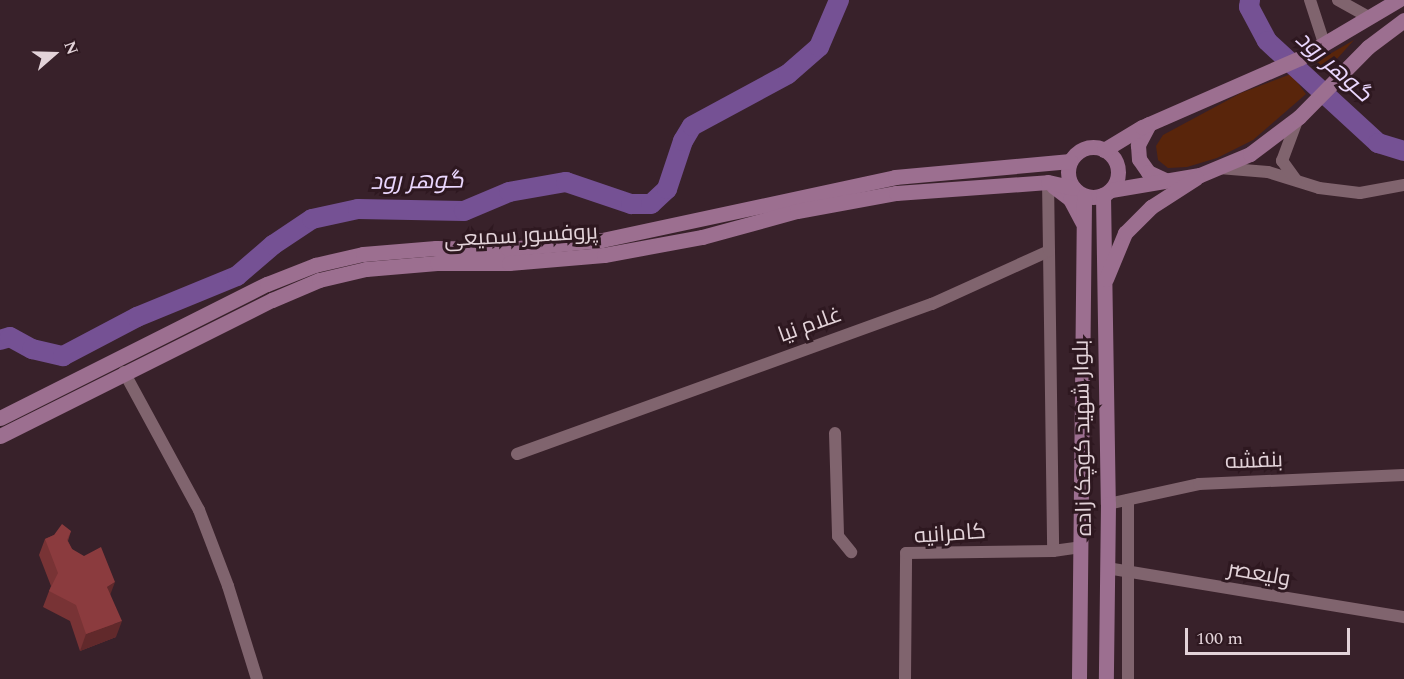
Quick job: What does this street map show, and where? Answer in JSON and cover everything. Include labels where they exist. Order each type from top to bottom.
[{"type":"main road","points":[[1200,175],[1107,192],[1079,192],[1068,175],[1070,161],[1085,148],[1104,150],[1149,124],[1300,58],[1398,0]]},
{"type":"main road","points":[[1102,291],[1125,233],[1151,207],[1200,175],[1250,154],[1299,117],[1368,47],[1404,20]]},
{"type":"main road","points":[[1149,124],[1138,145],[1139,159],[1148,172],[1166,180]]},
{"type":"main road","points":[[1104,150],[1116,164],[1118,173],[1107,192]]},
{"type":"main road","name":"پروفسور سمیعی","points":[[0,418],[257,289],[315,265],[370,254],[436,248],[508,249],[602,240],[698,221],[794,196],[895,177],[1070,161]]},
{"type":"main road","points":[[1048,182],[1070,199],[1084,227]]},
{"type":"main road","name":"پروفسور سمیعی","points":[[0,436],[272,300],[319,280],[366,269],[437,263],[509,264],[604,255],[896,193],[1048,182],[1079,192]]},
{"type":"main road","name":"بلوار شهید کوچک زاده","points":[[1079,192],[1084,227],[1079,679]]},
{"type":"main road","name":"بلوار شهید کوچک زاده","points":[[1106,679],[1108,504],[1102,291],[1107,192]]},
{"type":"street","points":[[1310,0],[1324,43]]},
{"type":"street","points":[[1338,0],[1368,17]]},
{"type":"street","points":[[1299,117],[1282,160],[1299,183]]},
{"type":"street","points":[[1218,168],[1268,172],[1299,183],[1360,193],[1404,185]]},
{"type":"street","points":[[1048,182],[1053,551]]},
{"type":"street","name":"غلام نیا","points":[[518,454],[932,304],[1050,251]]},
{"type":"street","points":[[124,372],[199,510],[242,626],[257,679]]},
{"type":"street","points":[[835,433],[838,536],[851,552]]},
{"type":"street","name":"بنفشه","points":[[1108,504],[1199,484],[1404,475]]},
{"type":"street","points":[[1128,500],[1128,679]]},
{"type":"street","name":"کامرانیه","points":[[905,679],[906,553],[1053,551],[1081,547]]},
{"type":"street","name":"ولیعصر","points":[[1107,568],[1404,618]]},
{"type":"shaded area","points":[[1354,40],[1326,71],[1316,62]]},
{"type":"shaded area","points":[[1291,74],[1306,94],[1253,140],[1217,158],[1187,167],[1168,168],[1158,160],[1156,146],[1163,135],[1241,93]]},
{"type":"building","points":[[62,524],[71,531],[67,540],[72,549],[84,556],[101,547],[115,582],[107,587],[122,621],[86,634],[76,605],[49,591],[58,573],[45,539],[54,535]]},
{"type":"waterway","name":"گوهر رود","points":[[0,340],[10,337],[32,349],[63,356],[137,317],[237,276],[273,245],[312,219],[358,209],[464,211],[509,192],[566,182],[631,204],[651,204],[667,189],[683,141],[692,126],[788,74],[819,47],[839,0]]},
{"type":"waterway","name":"گوهر رود","points":[[1250,0],[1249,7],[1267,41],[1378,143],[1404,151]]}]
